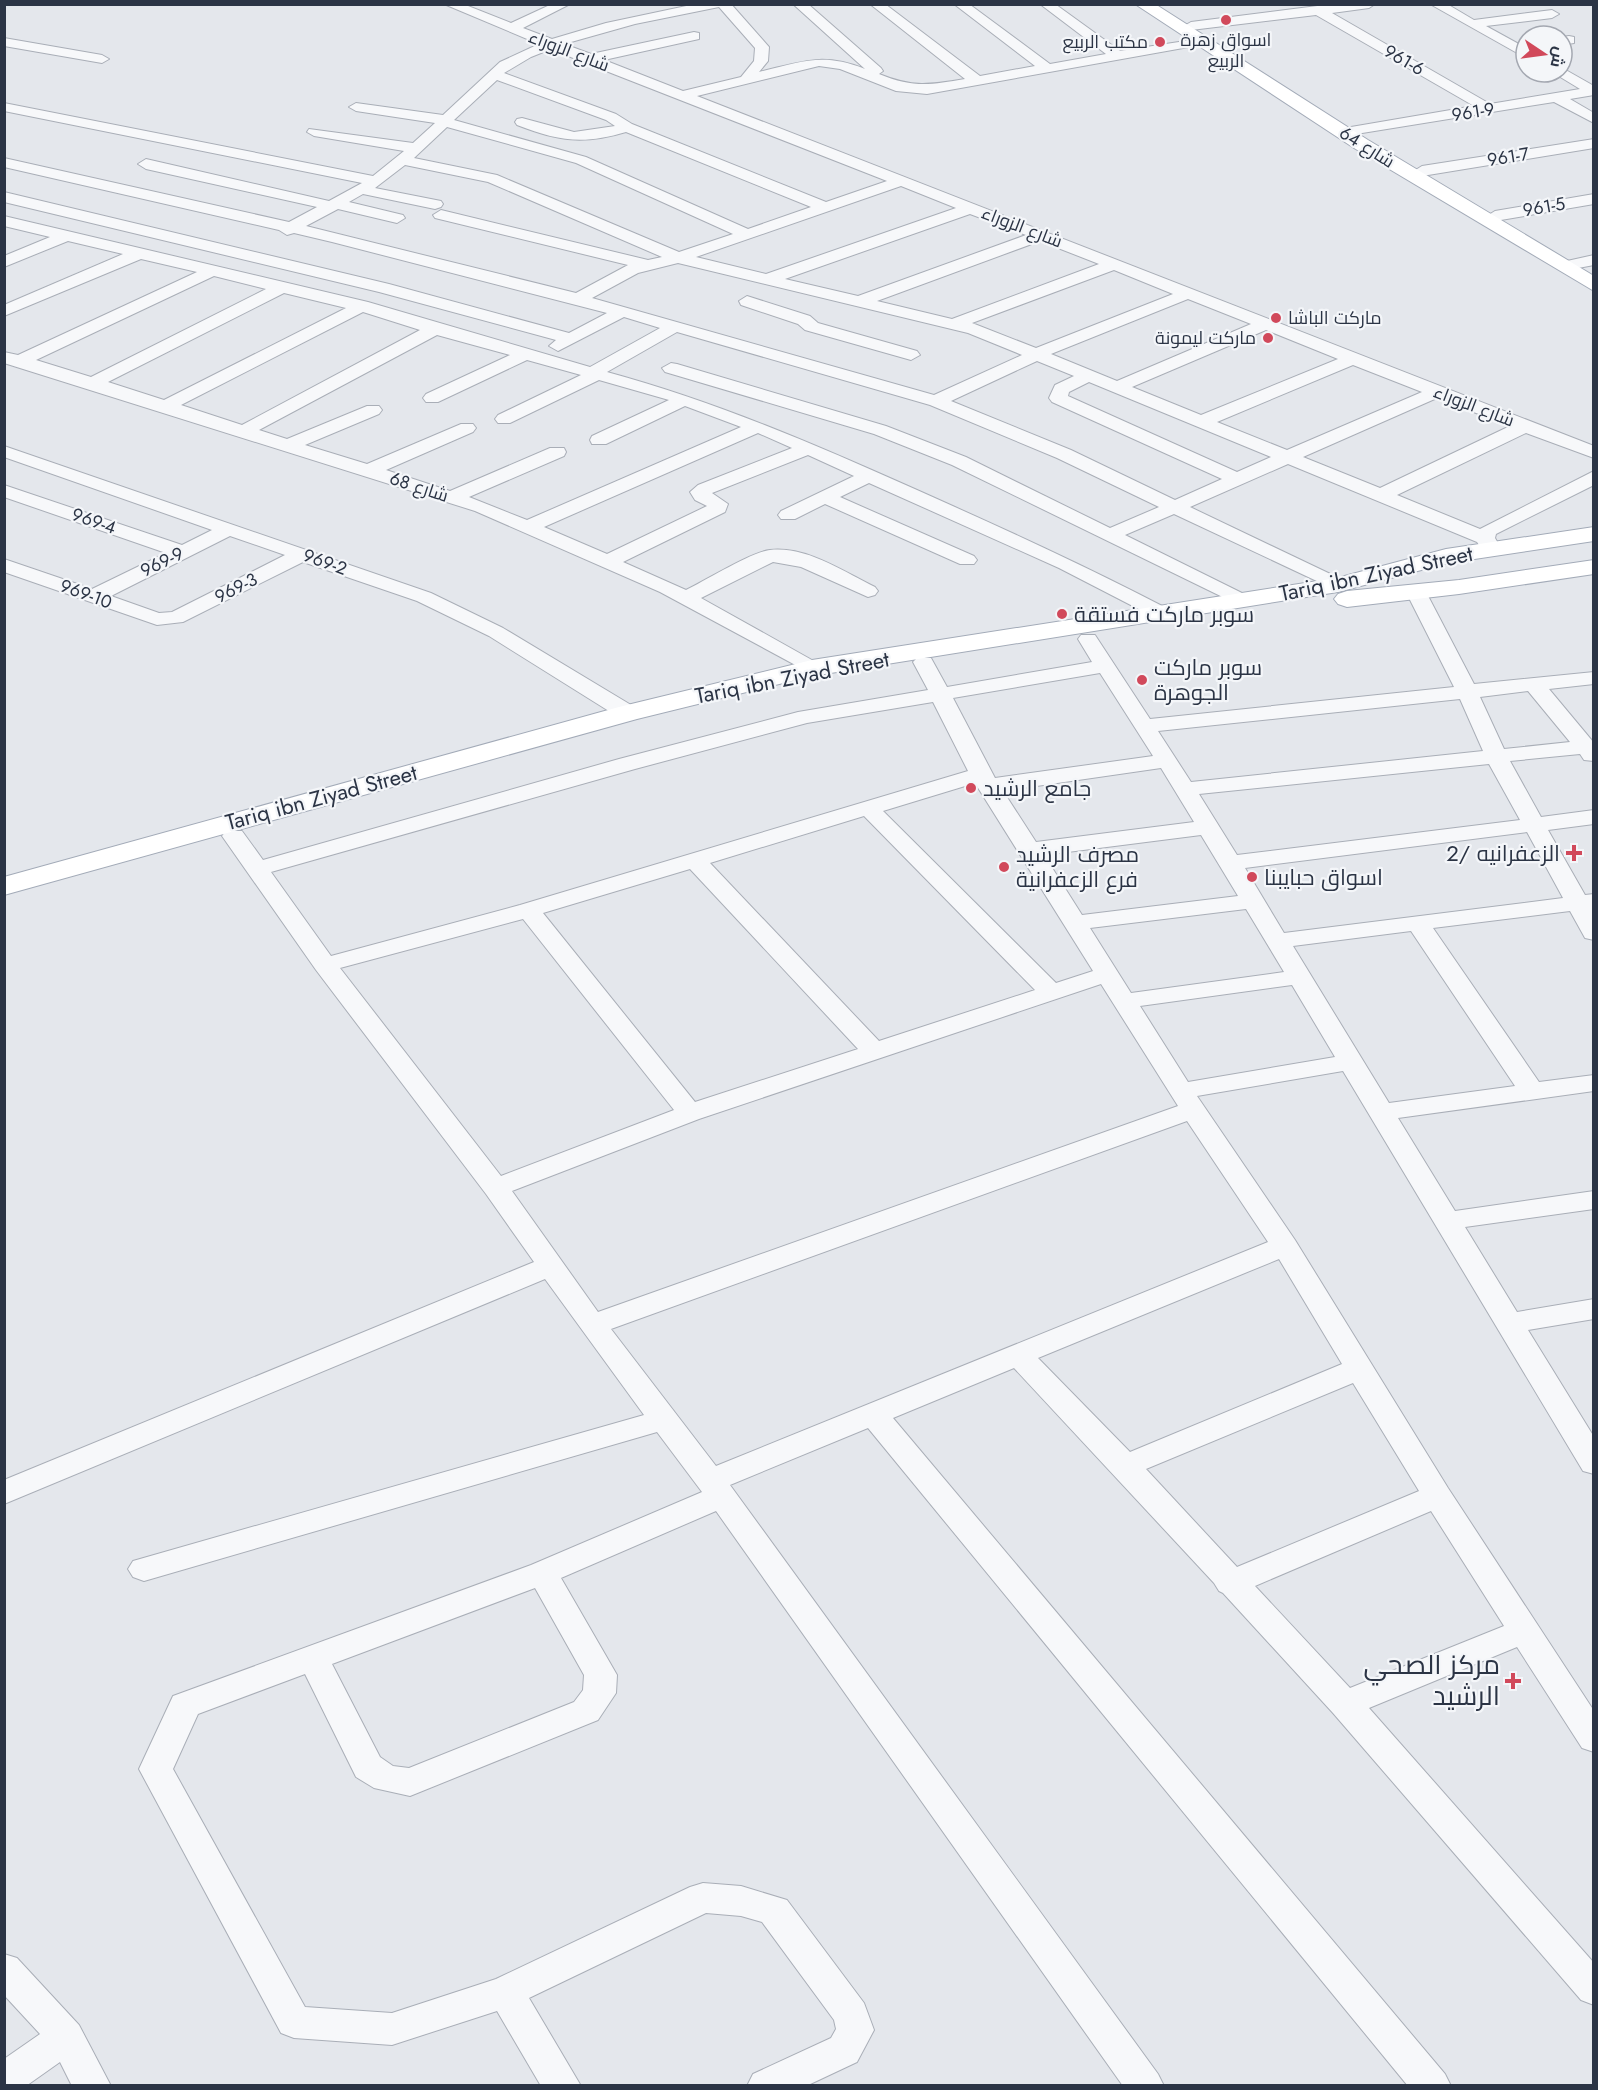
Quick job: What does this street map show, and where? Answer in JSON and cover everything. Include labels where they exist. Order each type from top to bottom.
[{"type":"main road","name":"شارع 64","points":[[1143,4],[1196,33],[1593,276]]},
{"type":"main road","name":"شارع 64","points":[[1157,4],[1196,33],[1361,144],[1593,285]]},
{"type":"main road","name":"Tariq ibn Ziyad Street","points":[[4,886],[628,712],[812,668],[1338,585],[1489,544],[1593,534]]},
{"type":"main road","points":[[1338,585],[1593,544]]},
{"type":"main road","points":[[1311,602],[1593,557]]},
{"type":"main road","name":"Tariq ibn Ziyad Street","points":[[4,901],[531,750],[790,687],[924,662],[1088,639],[1311,602],[1416,592],[1593,567]]},
{"type":"street","name":"شارع الزوراء","points":[[450,4],[1593,453]]},
{"type":"street","points":[[511,28],[564,4]]},
{"type":"street","points":[[723,4],[762,47],[803,64],[828,62],[843,65],[893,86],[927,90],[1118,56],[1196,33],[1368,4]]},
{"type":"street","points":[[799,4],[893,86]]},
{"type":"street","points":[[876,4],[978,82]]},
{"type":"street","points":[[960,4],[1048,69]]},
{"type":"street","points":[[1046,4],[1118,56]]},
{"type":"street","points":[[1436,4],[1514,45]]},
{"type":"street","points":[[588,59],[693,40],[711,5]]},
{"type":"street","points":[[243,254],[370,185],[409,154],[519,56],[656,16],[711,5]]},
{"type":"street","name":"961-6","points":[[1319,11],[1489,109]]},
{"type":"street","points":[[1472,24],[1552,14]]},
{"type":"street","points":[[4,42],[102,59]]},
{"type":"street","points":[[745,81],[761,61],[762,47]]},
{"type":"street","points":[[683,95],[854,52]]},
{"type":"street","points":[[495,75],[611,117],[627,127],[825,207]]},
{"type":"street","name":"961-9","points":[[1356,130],[1589,92],[1588,88],[1574,80]]},
{"type":"street","points":[[1557,98],[1593,119]]},
{"type":"street","points":[[4,107],[190,143],[370,185],[438,210],[648,265]]},
{"type":"street","points":[[356,107],[446,121],[592,165],[747,234]]},
{"type":"street","points":[[522,122],[558,136],[572,137],[588,136],[627,127]]},
{"type":"street","points":[[314,132],[409,154],[492,178],[678,258],[954,324],[1037,354],[1290,457],[1382,495],[1489,544],[1491,529],[1593,477]]},
{"type":"street","points":[[101,185],[190,143]]},
{"type":"street","name":"961-7","points":[[1422,171],[1593,143]]},
{"type":"street","points":[[4,162],[292,228],[578,299],[936,401],[1064,454],[1338,585]]},
{"type":"street","points":[[146,164],[397,218]]},
{"type":"street","points":[[578,299],[632,269],[678,258],[902,180]]},
{"type":"street","points":[[4,197],[243,254],[571,339]]},
{"type":"street","name":"961-5","points":[[1495,216],[1593,199]]},
{"type":"street","points":[[765,280],[972,208]]},
{"type":"street","points":[[4,221],[362,306],[684,400],[757,427],[870,475],[1066,564],[1161,613]]},
{"type":"street","points":[[810,323],[854,301],[1042,235]]},
{"type":"street","points":[[4,262],[66,236]]},
{"type":"street","points":[[4,312],[140,253]]},
{"type":"street","points":[[1573,264],[1593,260]]},
{"type":"street","points":[[954,324],[1114,264]]},
{"type":"street","points":[[12,359],[214,270]]},
{"type":"street","points":[[92,382],[284,286]]},
{"type":"street","points":[[936,401],[1037,354],[1189,293]]},
{"type":"street","points":[[747,301],[810,323],[811,326],[911,355]]},
{"type":"street","points":[[166,406],[362,306]]},
{"type":"street","points":[[432,398],[571,339],[621,312]]},
{"type":"street","points":[[1118,387],[1267,324]]},
{"type":"street","points":[[504,419],[595,373],[674,327]]},
{"type":"street","points":[[244,431],[435,329]]},
{"type":"street","points":[[1203,422],[1354,358]]},
{"type":"street","name":"شارع 68","points":[[12,359],[92,382],[452,497],[527,527],[686,598],[812,668]]},
{"type":"street","points":[[671,368],[880,430],[959,461],[1241,600]]},
{"type":"street","points":[[1090,375],[1061,389],[1058,398],[1237,479]]},
{"type":"street","points":[[1110,535],[1438,391]]},
{"type":"street","points":[[599,440],[684,400]]},
{"type":"street","points":[[288,445],[373,410]]},
{"type":"street","points":[[1382,495],[1525,426]]},
{"type":"street","points":[[527,527],[757,427]]},
{"type":"street","points":[[368,471],[467,428]]},
{"type":"street","points":[[607,562],[718,508],[718,504],[702,496],[700,492],[705,489],[808,448]]},
{"type":"street","name":"969-2","points":[[4,451],[231,528],[424,597],[496,632],[628,712]]},
{"type":"street","points":[[452,497],[557,452]]},
{"type":"street","points":[[788,515],[870,475]]},
{"type":"street","name":"969-4","points":[[4,491],[183,552]]},
{"type":"street","points":[[824,497],[968,560]]},
{"type":"street","name":"969-9","points":[[93,597],[231,528]]},
{"type":"street","name":"969-3","points":[[167,620],[176,618],[303,554]]},
{"type":"street","points":[[686,598],[770,556],[784,555],[797,558],[868,591]]},
{"type":"street","name":"969-10","points":[[4,565],[157,619],[167,620]]},
{"type":"street","points":[[1416,592],[1467,691],[1497,758],[1536,825],[1586,902],[1593,933]]},
{"type":"street","points":[[1088,639],[1185,789],[1251,901],[1590,1452]]},
{"type":"street","points":[[924,662],[985,780],[1187,1100],[1285,1246],[1437,1496],[1593,1739]]},
{"type":"street","points":[[258,869],[627,764],[795,720],[1105,666]]},
{"type":"street","points":[[1144,726],[1593,678]]},
{"type":"street","points":[[1533,684],[1589,752]]},
{"type":"street","points":[[1185,789],[1497,758],[1589,752]]},
{"type":"street","points":[[325,965],[528,910],[868,808],[985,780],[1166,760]]},
{"type":"street","points":[[868,808],[1050,992]]},
{"type":"street","points":[[1230,863],[1593,817]]},
{"type":"street","points":[[1029,850],[1208,827]]},
{"type":"street","points":[[234,836],[325,965],[496,1188],[592,1325],[716,1488],[1145,2085]]},
{"type":"street","points":[[694,859],[873,1050]]},
{"type":"street","points":[[1075,923],[1251,901]]},
{"type":"street","points":[[1277,941],[1586,902]]},
{"type":"street","points":[[528,910],[690,1113]]},
{"type":"street","points":[[1417,924],[1532,1091]]},
{"type":"street","points":[[496,1188],[690,1113],[873,1050],[1107,974]]},
{"type":"street","points":[[1124,1001],[1299,978]]},
{"type":"street","points":[[592,1325],[1187,1100],[1350,1062]]},
{"type":"street","points":[[1381,1112],[1593,1083]]},
{"type":"street","points":[[1447,1221],[1593,1200]]},
{"type":"street","points":[[766,2085],[844,2050],[855,2030],[851,2014],[774,1911],[741,1901],[703,1898],[506,1992],[392,2029],[294,2022],[156,1770],[185,1706],[542,1573],[873,1414],[1285,1246]]},
{"type":"street","points":[[4,1493],[550,1266]]},
{"type":"street","points":[[1509,1323],[1593,1309]]},
{"type":"street","points":[[1017,1354],[1125,1466],[1230,1583],[1345,1704],[1593,1989]]},
{"type":"street","points":[[1125,1466],[1359,1369]]},
{"type":"street","points":[[873,1414],[1432,2085]]},
{"type":"street","points":[[144,1569],[664,1420]]},
{"type":"street","points":[[1230,1583],[1437,1496]]},
{"type":"street","points":[[313,1658],[368,1767],[386,1778],[410,1782],[586,1711],[598,1692],[601,1675],[542,1573]]},
{"type":"street","points":[[1345,1704],[1524,1631]]},
{"type":"street","points":[[4,1969],[66,2037],[92,2085]]},
{"type":"street","points":[[506,1992],[562,2085]]},
{"type":"street","points":[[4,2080],[66,2037]]},
{"type":"place","name":"اسواق زهرة الربيع","points":[[1226,20]]},
{"type":"place","name":"مكتب الربيع","points":[[1160,42]]},
{"type":"place","name":"ماركت الباشا","points":[[1276,318]]},
{"type":"place","name":"ماركت ليمونة","points":[[1268,338]]},
{"type":"place","name":"سوبر ماركت فستقة","points":[[1062,614]]},
{"type":"place","name":"سوبر ماركت الجوهرة","points":[[1142,680]]},
{"type":"place","name":"جامع الرشيد","points":[[971,788]]},
{"type":"place","name":"الزعفرانيه /2","points":[[1574,853]]},
{"type":"place","name":"مصرف الرشيد فرع الزعفرانية","points":[[1004,867]]},
{"type":"place","name":"اسواق حبايبنا","points":[[1252,877]]},
{"type":"place","name":"مركز الصحي الرشيد","points":[[1513,1681]]}]
